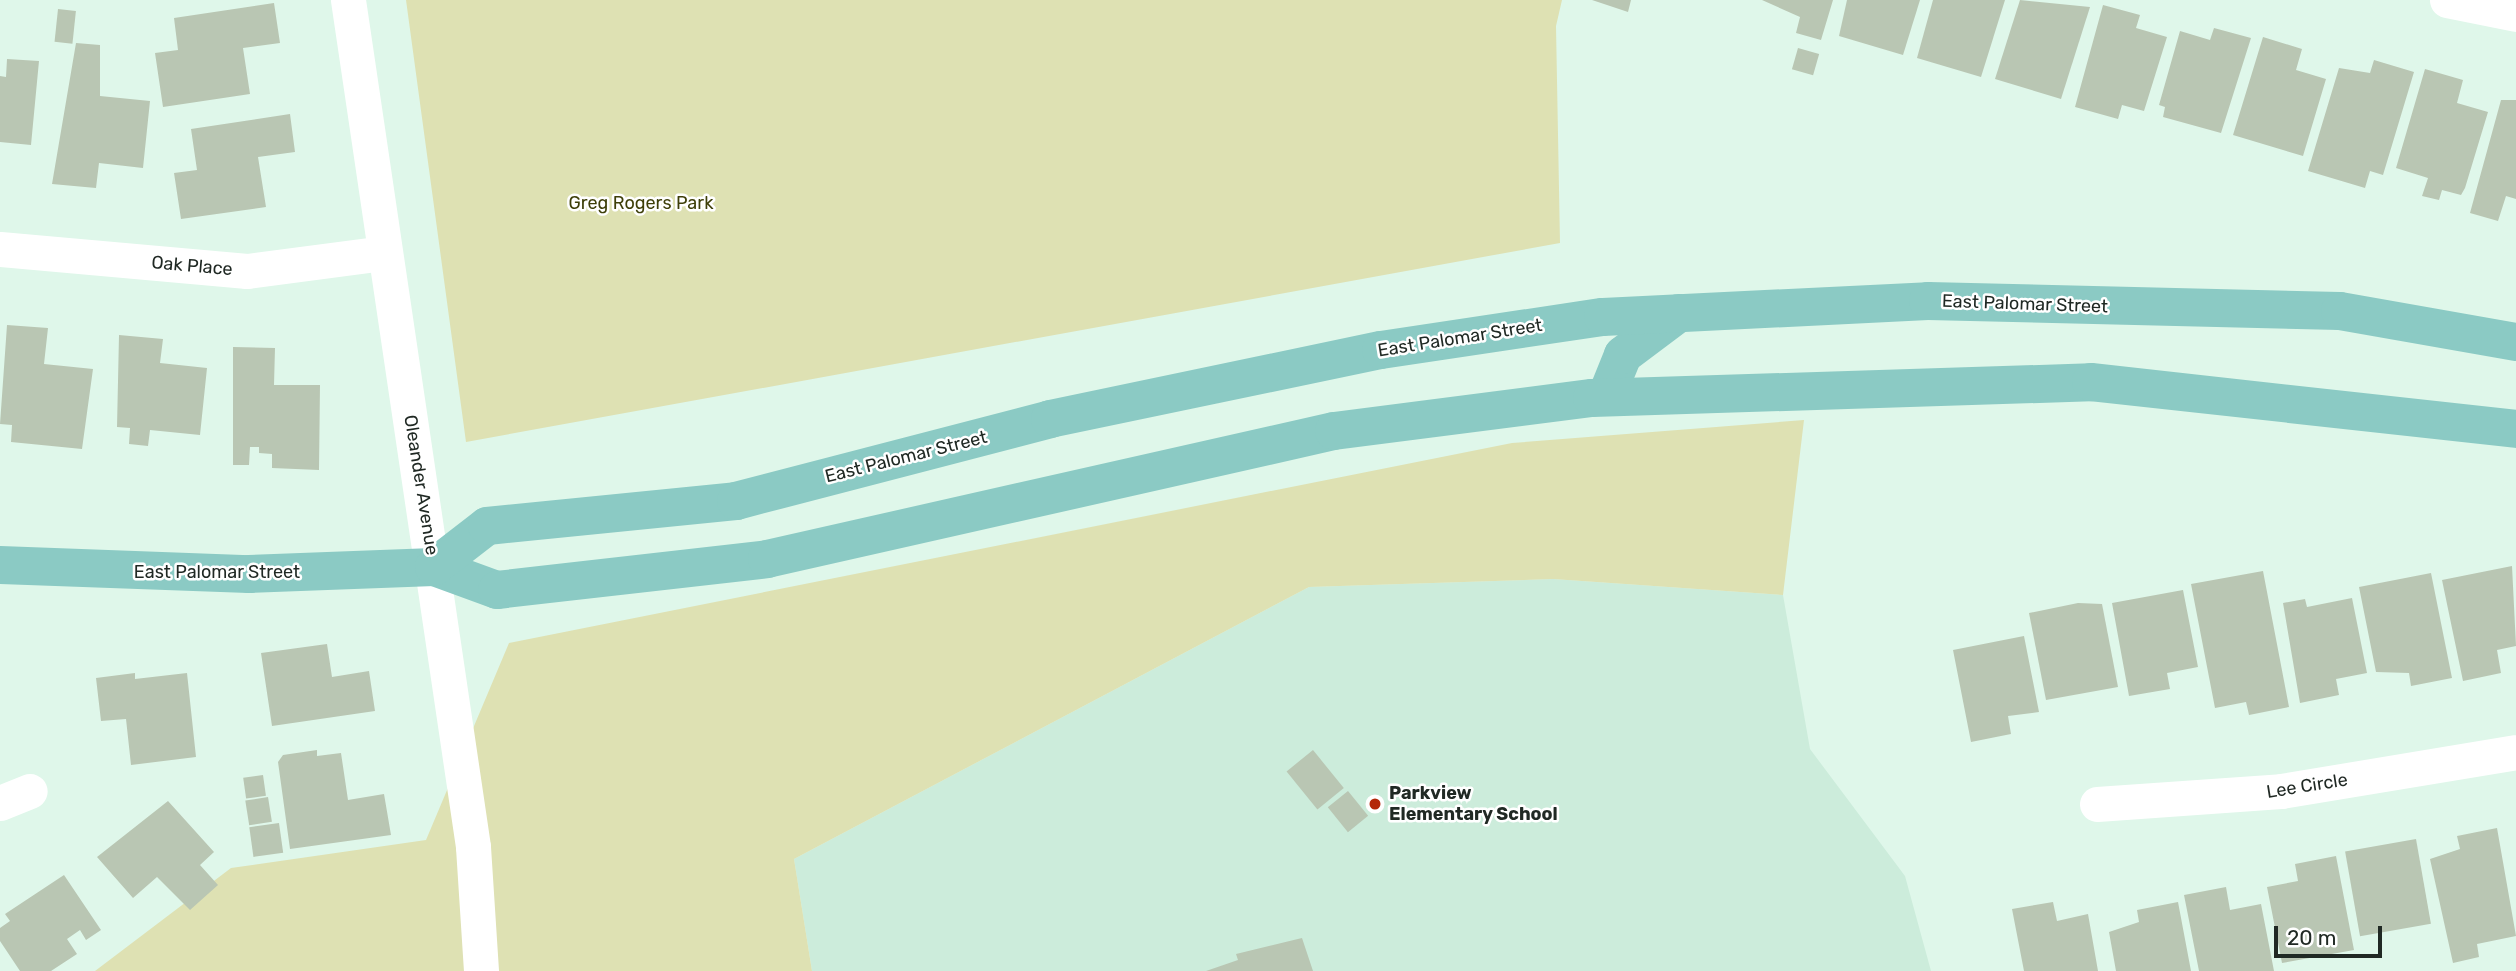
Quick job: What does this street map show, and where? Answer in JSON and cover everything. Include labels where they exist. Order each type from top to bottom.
[{"type":"main road","name":"East Palomar Street","points":[[434,568],[487,526],[736,501],[1050,419],[1381,350],[1679,313],[1928,301],[2340,311],[2516,342]]},
{"type":"main road","points":[[1606,397],[1623,355],[1679,313]]},
{"type":"main road","name":"East Palomar Street","points":[[0,565],[249,574],[434,568],[497,590],[767,559],[1334,431],[1606,397],[2091,382],[2516,429]]},
{"type":"street","name":"Oleander Avenue","points":[[348,0],[384,253],[434,568],[473,847],[481,971]]},
{"type":"street","points":[[2447,0],[2516,14]]},
{"type":"street","name":"Oak Place","points":[[0,249],[247,271],[384,253]]},
{"type":"street","name":"Lee Circle","points":[[2097,804],[2281,791],[2516,752]]},
{"type":"shaded area","name":"Parkview Elementary School","points":[[1553,579],[1783,595],[1810,749],[1905,876],[1931,971],[812,971],[794,859],[1309,587]]},
{"type":"green space","name":"Greg Rogers Park","points":[[406,0],[1562,0],[1556,26],[1560,243],[466,442]]},
{"type":"green space","points":[[1804,420],[1783,595],[1553,579],[1309,587],[794,859],[812,971],[95,971],[231,868],[426,840],[509,643],[1512,443]]},
{"type":"building","points":[[1592,0],[1631,0],[1628,12]]},
{"type":"building","points":[[1762,0],[1833,0],[1821,40],[1796,33],[1800,17]]},
{"type":"building","points":[[1847,0],[1920,0],[1903,55],[1839,36]]},
{"type":"building","points":[[1933,0],[2005,0],[1981,77],[1917,58]]},
{"type":"building","points":[[2020,0],[2090,7],[2061,99],[1995,79]]},
{"type":"building","points":[[274,3],[280,43],[243,48],[250,94],[163,107],[155,53],[178,50],[174,18]]},
{"type":"building","points":[[2103,5],[2140,15],[2136,28],[2167,37],[2144,111],[2122,105],[2118,119],[2075,107]]},
{"type":"building","points":[[58,9],[76,11],[72,44],[55,42]]},
{"type":"building","points":[[2214,28],[2251,38],[2221,133],[2163,117],[2165,107],[2159,105],[2180,31],[2210,40]]},
{"type":"building","points":[[2263,37],[2302,49],[2296,70],[2326,79],[2303,156],[2233,135]]},
{"type":"building","points":[[76,43],[100,45],[100,96],[150,101],[143,168],[99,163],[96,188],[52,184]]},
{"type":"building","points":[[1798,48],[1819,54],[1813,75],[1792,69]]},
{"type":"building","points":[[7,59],[39,61],[31,145],[0,142],[0,76],[6,77]]},
{"type":"building","points":[[2374,60],[2414,72],[2383,175],[2370,171],[2365,188],[2308,171],[2339,68],[2370,73]]},
{"type":"building","points":[[2425,69],[2463,80],[2457,103],[2488,112],[2465,188],[2461,195],[2442,190],[2439,200],[2422,196],[2428,178],[2396,168]]},
{"type":"building","points":[[2501,100],[2516,100],[2516,199],[2506,196],[2498,221],[2470,213]]},
{"type":"building","points":[[290,114],[295,152],[258,157],[266,207],[181,219],[174,173],[197,170],[191,129]]},
{"type":"building","points":[[7,325],[48,328],[44,364],[93,369],[82,449],[11,442],[12,425],[0,424]]},
{"type":"building","points":[[119,335],[163,339],[160,363],[207,368],[200,435],[150,430],[148,446],[129,444],[130,428],[117,427]]},
{"type":"building","points":[[233,347],[275,348],[274,385],[320,385],[319,470],[272,468],[272,454],[259,453],[259,447],[250,447],[249,465],[233,465]]},
{"type":"building","points":[[2512,566],[2516,646],[2497,650],[2501,673],[2463,681],[2442,580]]},
{"type":"building","points":[[2263,571],[2289,707],[2249,715],[2246,702],[2215,708],[2191,584]]},
{"type":"building","points":[[2431,573],[2452,678],[2411,686],[2409,673],[2376,672],[2359,587]]},
{"type":"building","points":[[2183,590],[2198,667],[2167,673],[2170,689],[2129,696],[2112,603]]},
{"type":"building","points":[[2352,598],[2367,673],[2336,679],[2339,695],[2300,703],[2283,603],[2305,599],[2307,607]]},
{"type":"building","points":[[2078,603],[2102,604],[2118,687],[2046,700],[2029,613]]},
{"type":"building","points":[[2024,636],[2039,712],[2008,716],[2011,734],[1971,742],[1953,650]]},
{"type":"building","points":[[327,644],[332,677],[369,671],[375,711],[272,726],[261,653]]},
{"type":"building","points":[[135,673],[135,679],[187,673],[196,757],[131,765],[126,719],[101,721],[96,678]]},
{"type":"building","points":[[317,750],[317,756],[341,753],[348,800],[384,794],[391,835],[290,849],[278,762],[283,755]]},
{"type":"building","points":[[1313,750],[1344,788],[1317,809],[1287,771]]},
{"type":"building","points":[[263,775],[266,796],[246,799],[243,778]]},
{"type":"building","points":[[1348,791],[1368,816],[1348,832],[1328,807]]},
{"type":"building","points":[[268,797],[272,822],[249,825],[245,801]]},
{"type":"building","points":[[168,801],[214,852],[200,865],[218,885],[190,910],[157,877],[133,898],[97,857]]},
{"type":"building","points":[[279,823],[283,853],[253,857],[249,827]]},
{"type":"building","points":[[2497,828],[2516,936],[2477,944],[2479,957],[2453,963],[2430,859],[2460,849],[2457,836]]},
{"type":"building","points":[[2416,839],[2431,924],[2360,936],[2345,852]]},
{"type":"building","points":[[2336,856],[2354,950],[2282,963],[2267,887],[2298,881],[2295,864]]},
{"type":"building","points":[[64,875],[101,930],[86,940],[80,930],[67,939],[77,954],[51,971],[20,971],[0,941],[0,928],[10,921],[5,914]]},
{"type":"building","points":[[2226,887],[2230,910],[2261,904],[2274,971],[2199,971],[2184,895]]},
{"type":"building","points":[[2053,902],[2057,921],[2088,914],[2098,971],[2024,971],[2012,909]]},
{"type":"building","points":[[2178,902],[2191,971],[2116,971],[2109,932],[2139,922],[2137,910]]},
{"type":"building","points":[[1302,938],[1313,971],[1206,971],[1238,960],[1236,954]]},
{"type":"place","name":"Parkview Elementary School","points":[[1375,804]]}]
